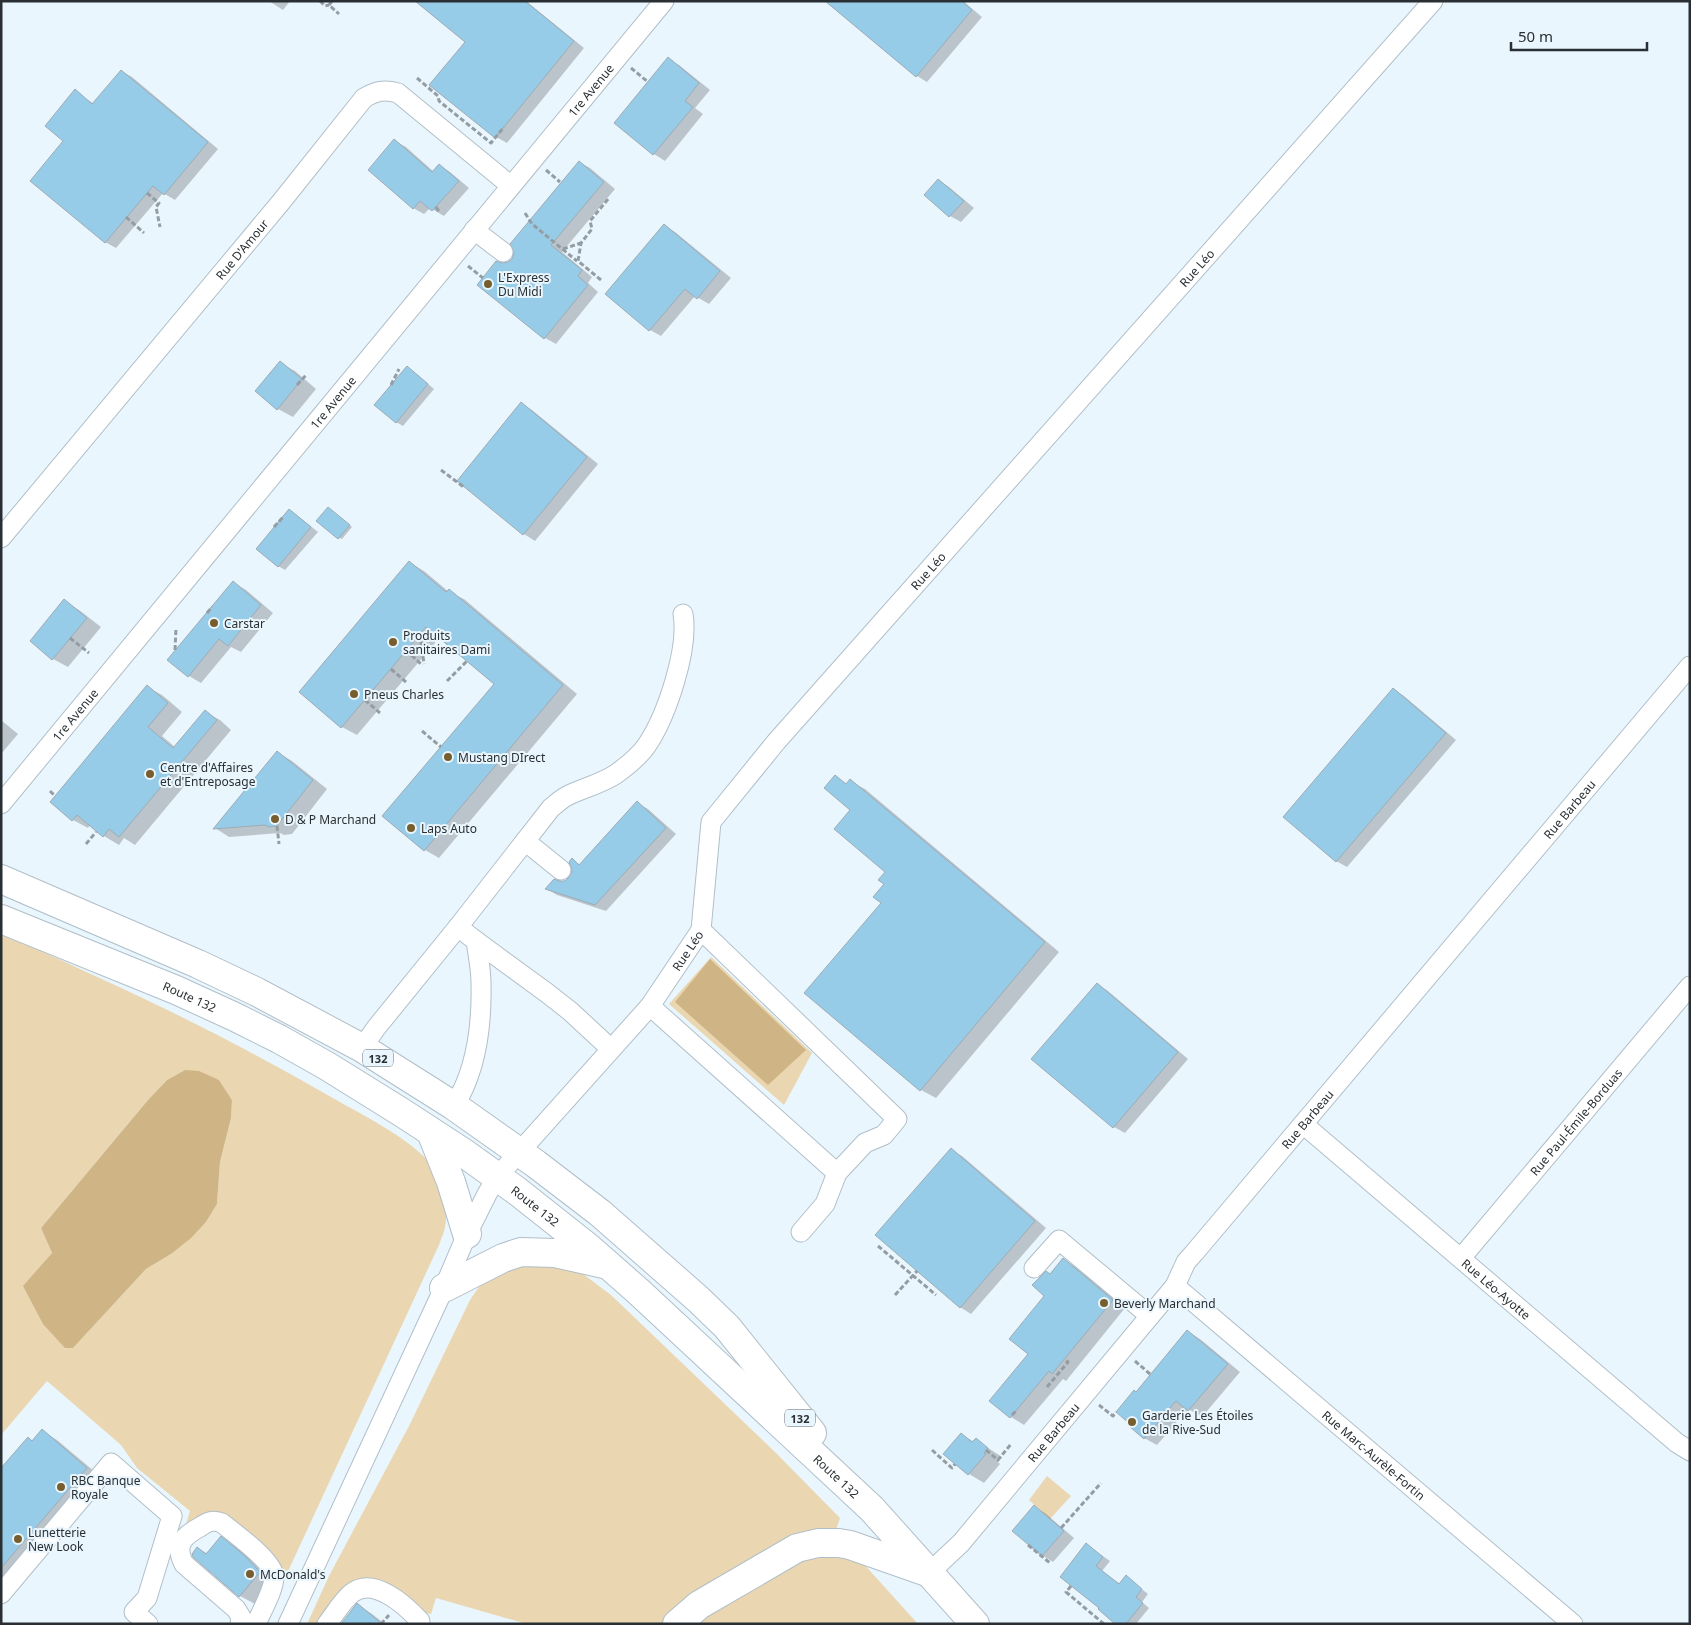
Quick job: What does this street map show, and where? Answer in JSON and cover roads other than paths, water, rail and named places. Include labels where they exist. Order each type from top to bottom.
[{"type":"highway","name":"132","points":[[1,879],[257,992],[362,1048],[454,1106],[519,1152],[606,1218],[727,1327],[872,1508]]},
{"type":"highway","name":"Route 132","points":[[1,919],[140,975],[235,1017],[327,1066],[431,1132],[533,1203],[608,1264],[672,1321],[872,1508],[975,1624]]},
{"type":"highway","points":[[431,1132],[451,1182],[467,1234]]},
{"type":"highway","points":[[444,1288],[503,1258],[521,1252],[555,1253],[608,1264]]},
{"type":"highway","points":[[677,1624],[700,1605],[790,1552],[818,1542],[850,1545],[929,1573]]},
{"type":"street","name":"1re Avenue","points":[[1,804],[664,1]]},
{"type":"street","name":"Rue Léo","points":[[288,1624],[444,1288],[467,1234],[497,1177],[650,1006],[701,930],[711,822],[776,742],[1433,1]]},
{"type":"street","name":"Rue D'Amour","points":[[1,538],[281,202],[364,98],[381,91],[388,90],[398,93],[511,186]]},
{"type":"street","points":[[474,230],[503,252]]},
{"type":"street","points":[[362,1048],[551,808],[565,797],[614,775],[633,761],[646,747],[660,724],[675,680],[685,627],[683,614]]},
{"type":"street","name":"Rue Barbeau","points":[[929,1573],[961,1543],[1150,1316],[1174,1286],[1186,1262],[1690,666]]},
{"type":"street","points":[[524,840],[561,870]]},
{"type":"street","points":[[458,927],[547,992],[611,1049]]},
{"type":"street","points":[[701,930],[897,1119],[884,1135],[865,1144],[838,1174],[825,1204],[801,1232]]},
{"type":"street","points":[[454,1106],[470,1076],[478,1042],[481,983],[476,941]]},
{"type":"street","name":"Rue Paul-Émile-Borduas","points":[[1461,1258],[1690,986]]},
{"type":"street","points":[[650,1006],[838,1174]]},
{"type":"street","name":"Rue Léo-Ayotte","points":[[1303,1124],[1677,1443],[1690,1451]]},
{"type":"street","points":[[1034,1268],[1059,1240],[1150,1316]]},
{"type":"street","name":"Rue Marc-Aurèle-Fortin","points":[[1174,1286],[1573,1624]]},
{"type":"street","points":[[1,1594],[111,1463],[172,1516],[146,1598],[136,1620]]},
{"type":"street","points":[[240,1624],[241,1617],[236,1609],[184,1564],[180,1557],[179,1551],[183,1539],[189,1533],[208,1522],[218,1521],[222,1523],[265,1559],[273,1570],[274,1583],[256,1624]]},
{"type":"street","points":[[327,1624],[352,1594],[365,1588],[378,1590],[391,1596],[405,1606],[420,1621]]},
{"type":"place","name":"L'Express Du Midi","points":[[488,284]]},
{"type":"place","name":"Carstar","points":[[214,623]]},
{"type":"place","name":"Produits sanitaires Dami","points":[[393,642]]},
{"type":"place","name":"Pneus Charles","points":[[354,694]]},
{"type":"place","name":"Mustang DIrect","points":[[448,757]]},
{"type":"place","name":"Centre d'Affaires et d'Entreposage","points":[[150,774]]},
{"type":"place","name":"D & P Marchand","points":[[275,819]]},
{"type":"place","name":"Laps Auto","points":[[411,828]]},
{"type":"place","name":"Beverly Marchand","points":[[1104,1303]]},
{"type":"place","name":"Garderie Les Étoiles de la Rive-Sud","points":[[1132,1422]]},
{"type":"place","name":"RBC Banque Royale","points":[[61,1487]]},
{"type":"place","name":"Lunetterie New Look","points":[[18,1539]]},
{"type":"place","name":"McDonald's","points":[[250,1574]]}]
